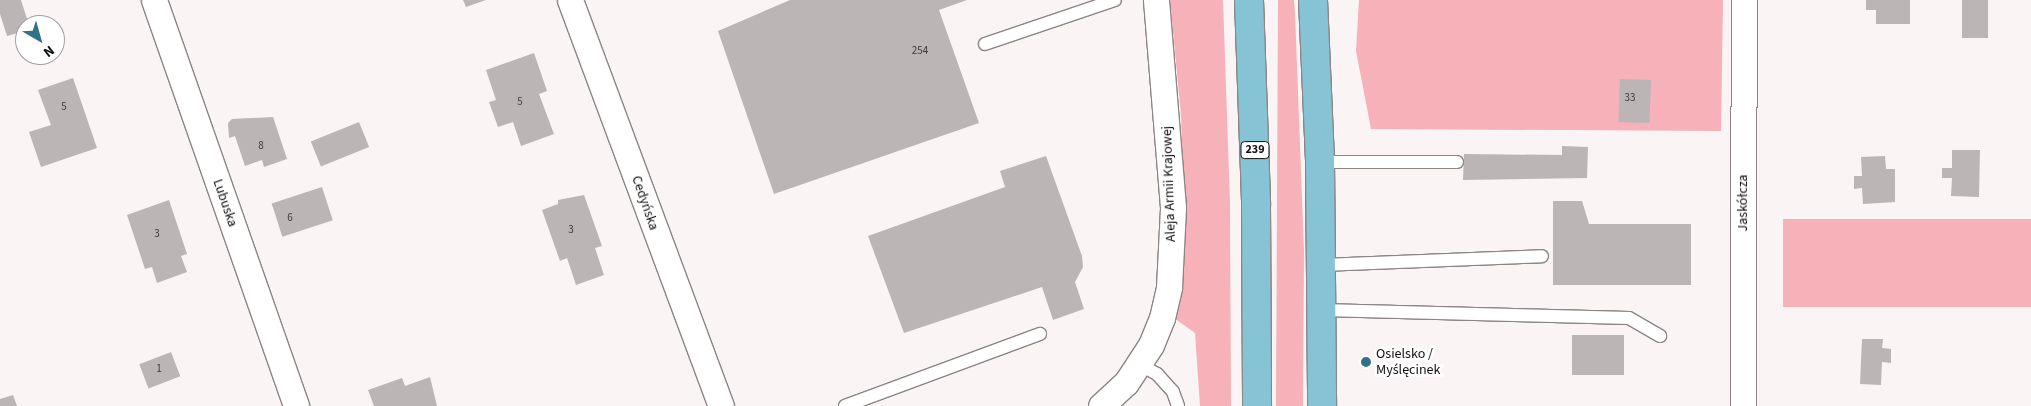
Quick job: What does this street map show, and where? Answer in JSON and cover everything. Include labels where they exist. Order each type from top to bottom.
[{"type":"main road","name":"239","points":[[1249,0],[1256,205],[1256,404]]},
{"type":"main road","points":[[1312,0],[1320,162],[1322,402]]},
{"type":"street","name":"Lubuska","points":[[154,0],[296,406]]},
{"type":"street","name":"Cedyńska","points":[[570,0],[721,406]]},
{"type":"street","name":"Aleja Armii Krajowej","points":[[1101,406],[1126,383],[1139,364],[1161,322],[1172,259],[1173,207],[1156,0]]},
{"type":"street","name":"Jaskółcza","points":[[1743,406],[1744,0]]},
{"type":"lane","points":[[985,44],[1115,0]]},
{"type":"lane","points":[[1320,162],[1457,162]]},
{"type":"lane","points":[[1322,264],[1542,256]]},
{"type":"lane","points":[[1322,310],[1629,318],[1660,336]]},
{"type":"lane","points":[[845,406],[1040,334]]},
{"type":"lane","points":[[1139,364],[1157,374],[1173,392],[1178,406]]},
{"type":"shaded area","points":[[1170,0],[1223,0],[1230,203],[1231,406],[1200,406],[1195,333],[1174,318],[1184,209],[1181,115]]},
{"type":"shaded area","points":[[1278,0],[1294,0],[1295,13],[1304,251],[1303,406],[1276,406]]},
{"type":"shaded area","points":[[1359,0],[1723,0],[1721,131],[1371,129],[1356,51]]},
{"type":"shaded area","points":[[1783,219],[2031,219],[2031,307],[1783,307]]},
{"type":"building","points":[[0,0],[21,0],[26,15],[15,15],[15,34],[7,36],[0,14]]},
{"type":"building","points":[[463,0],[486,0],[466,7]]},
{"type":"building","points":[[790,0],[967,0],[939,10],[979,123],[774,194],[718,31]]},
{"type":"building","points":[[1866,0],[1910,0],[1910,24],[1876,24],[1876,10],[1866,10]]},
{"type":"building","points":[[1962,0],[1988,0],[1988,38],[1962,38]]},
{"type":"building","points":[[534,53],[547,91],[539,94],[554,134],[521,146],[513,122],[498,127],[489,102],[496,100],[486,70]]},
{"type":"building","points":[[73,78],[97,148],[41,167],[29,132],[51,125],[38,90]]},
{"type":"building","points":[[1620,79],[1651,80],[1649,123],[1618,122]]},
{"type":"building","points":[[273,117],[287,159],[264,167],[262,160],[245,166],[235,136],[229,138],[228,123],[232,119]]},
{"type":"building","points":[[359,122],[369,147],[321,167],[311,141]]},
{"type":"building","points":[[1562,146],[1588,147],[1587,178],[1463,180],[1464,154],[1562,155]]},
{"type":"building","points":[[1952,150],[1980,150],[1979,197],[1951,196],[1952,178],[1942,178],[1942,168],[1952,168]]},
{"type":"building","points":[[1046,156],[1082,256],[1083,267],[1075,282],[1084,309],[1053,320],[1042,287],[904,333],[868,236],[1005,187],[1000,171]]},
{"type":"building","points":[[1885,156],[1886,169],[1895,169],[1895,202],[1863,204],[1862,188],[1854,189],[1854,176],[1862,176],[1861,157]]},
{"type":"building","points":[[322,187],[333,220],[282,237],[272,203]]},
{"type":"building","points":[[584,195],[602,246],[595,248],[604,275],[576,285],[567,258],[560,261],[542,210],[558,204],[558,200]]},
{"type":"building","points":[[169,200],[187,254],[181,256],[187,272],[157,283],[152,267],[145,269],[127,215]]},
{"type":"building","points":[[1553,201],[1582,201],[1589,224],[1691,224],[1691,285],[1553,285]]},
{"type":"building","points":[[1572,335],[1624,335],[1624,375],[1572,375]]},
{"type":"building","points":[[1862,339],[1883,339],[1882,348],[1891,349],[1891,363],[1882,362],[1881,385],[1860,384]]},
{"type":"building","points":[[171,352],[180,376],[149,388],[139,364]]},
{"type":"building","points":[[430,377],[437,406],[374,406],[368,390],[402,378],[405,386]]},
{"type":"building","points":[[13,395],[17,406],[0,406],[0,399]]},
{"type":"place","name":"Osielsko / Myślęcinek","points":[[1366,362]]}]
